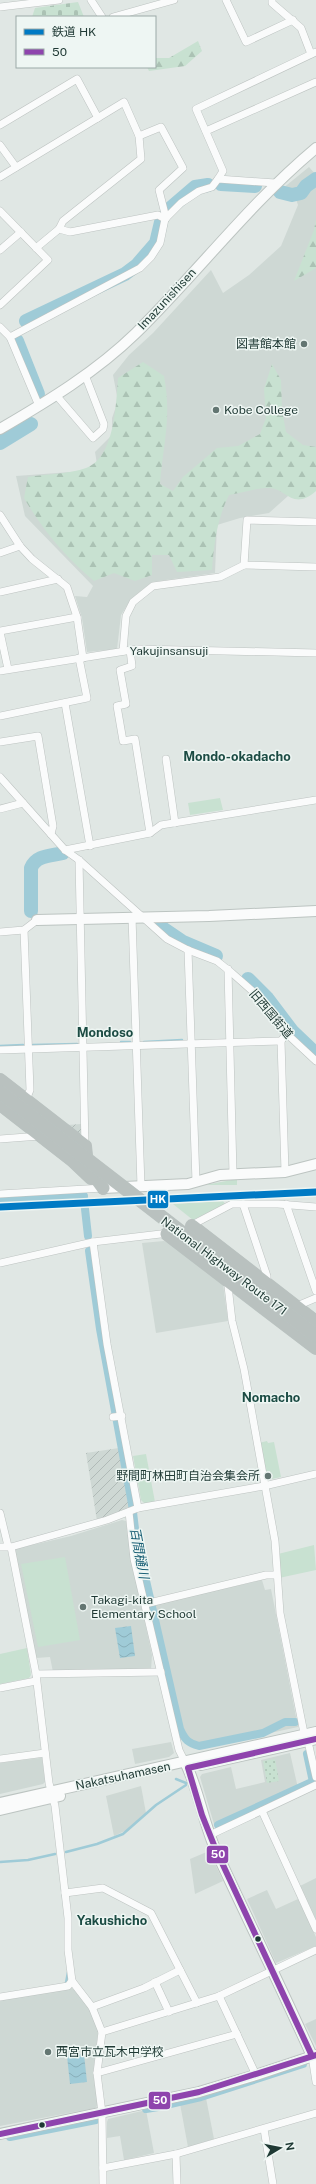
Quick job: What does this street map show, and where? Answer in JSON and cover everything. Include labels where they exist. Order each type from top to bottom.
[{"type":"highway","points":[[0,1080],[54,1122],[86,1152],[87,1166],[103,1188]]},
{"type":"highway","name":"National Highway Route 171","points":[[0,1092],[316,1336]]},
{"type":"highway","points":[[0,1104],[72,1160],[103,1188]]},
{"type":"highway","points":[[72,1160],[86,1152]]},
{"type":"highway","points":[[192,1226],[244,1264],[316,1322]]},
{"type":"highway","points":[[166,1234],[316,1348]]},
{"type":"street","points":[[0,7],[11,3],[59,0]]},
{"type":"street","points":[[91,0],[101,16]]},
{"type":"street","points":[[117,16],[174,0]]},
{"type":"street","points":[[226,0],[246,42],[293,20]]},
{"type":"street","points":[[166,218],[181,203],[199,191],[212,187],[223,171],[196,109],[314,53],[301,28],[272,3],[272,0]]},
{"type":"street","points":[[0,125],[76,79],[98,118]]},
{"type":"street","points":[[206,131],[316,82]]},
{"type":"street","points":[[0,177],[124,102],[139,136],[141,159],[63,221],[59,229],[36,248]]},
{"type":"street","points":[[38,406],[4,333],[140,268],[152,257],[160,243],[166,218],[159,190],[183,168],[161,127],[157,127],[139,136]]},
{"type":"street","points":[[0,145],[16,167]]},
{"type":"street","name":"Imazunishisen","points":[[0,429],[56,395],[85,375],[136,333],[274,183],[316,148]]},
{"type":"street","points":[[218,179],[274,183]]},
{"type":"street","points":[[0,211],[48,260],[0,305]]},
{"type":"street","points":[[59,229],[70,232],[158,214],[166,218]]},
{"type":"street","points":[[0,250],[21,232]]},
{"type":"street","points":[[56,395],[93,438],[103,429],[104,424],[85,375]]},
{"type":"street","points":[[0,515],[20,546],[32,559],[67,587],[77,617],[87,698],[0,716]]},
{"type":"street","points":[[244,565],[247,520],[316,522]]},
{"type":"street","points":[[0,553],[20,546]]},
{"type":"street","points":[[122,651],[126,616],[133,602],[153,586],[220,577],[244,565],[316,567]]},
{"type":"street","points":[[0,592],[58,579]]},
{"type":"street","points":[[8,669],[0,632],[77,617]]},
{"type":"street","points":[[130,650],[132,666],[120,670],[126,704],[118,706],[123,741],[135,739],[150,833]]},
{"type":"street","name":"Yakujinsansuji","points":[[0,671],[130,650],[316,653]]},
{"type":"street","points":[[65,703],[90,846]]},
{"type":"street","points":[[0,742],[38,736],[53,826],[51,834]]},
{"type":"street","points":[[166,759],[175,823]]},
{"type":"street","points":[[1,779],[65,850],[150,833],[161,825],[316,800]]},
{"type":"street","points":[[0,808],[23,803]]},
{"type":"street","name":"旧西国街道","points":[[65,850],[79,860],[168,939],[188,950],[217,961],[228,969],[258,996],[287,1034],[316,1061]]},
{"type":"street","points":[[79,860],[82,1048],[86,1152]]},
{"type":"street","points":[[0,932],[24,930],[36,920],[132,917],[144,918],[316,911]]},
{"type":"street","points":[[132,917],[141,1186]]},
{"type":"street","points":[[24,930],[30,1090],[26,1100]]},
{"type":"street","points":[[188,950],[196,1182]]},
{"type":"street","points":[[228,969],[233,1174]]},
{"type":"street","points":[[285,1172],[281,1041],[287,1034]]},
{"type":"street","points":[[0,1050],[281,1041]]},
{"type":"street","points":[[0,1139],[40,1136],[54,1122]]},
{"type":"street","points":[[0,1194],[188,1184],[212,1177],[233,1174],[285,1172],[316,1164]]},
{"type":"street","points":[[0,1263],[93,1242],[166,1234],[192,1226],[232,1204],[286,1204],[316,1207]]},
{"type":"street","points":[[243,1204],[267,1276],[267,1283]]},
{"type":"street","points":[[286,1204],[316,1291]]},
{"type":"street","points":[[93,1242],[107,1344],[133,1510],[134,1559],[148,1603],[161,1672],[179,1750],[186,1765],[210,1836],[314,2055],[316,2082]]},
{"type":"street","points":[[244,1264],[228,1286],[232,1321],[255,1427],[264,1486],[275,1541],[276,1575],[280,1613],[316,1777]]},
{"type":"street","points":[[297,1306],[316,1298]]},
{"type":"street","points":[[0,1547],[9,1546],[107,1520],[133,1510],[264,1486],[316,1474]]},
{"type":"street","points":[[0,1513],[9,1546],[36,1678],[65,1893],[72,1981],[92,2007],[102,2032],[97,2073],[102,2113],[103,2184]]},
{"type":"street","points":[[148,1603],[266,1575],[276,1575]]},
{"type":"street","points":[[0,1688],[36,1678],[161,1672]]},
{"type":"street","name":"Nakatsuhamasen","points":[[0,1810],[52,1795],[186,1765],[309,1740],[316,1732]]},
{"type":"street","points":[[0,1759],[45,1753]]},
{"type":"street","points":[[210,1836],[316,1785]]},
{"type":"street","name":"Nakatsuhamasen","points":[[0,1803],[52,1795]]},
{"type":"street","points":[[262,1811],[316,1929]]},
{"type":"street","points":[[65,1893],[103,1888],[151,1913],[196,2003]]},
{"type":"street","points":[[102,2032],[220,1996],[316,1950]]},
{"type":"street","points":[[92,2007],[155,1982],[180,1970]]},
{"type":"street","points":[[0,1997],[68,1986],[72,1981]]},
{"type":"street","points":[[155,1982],[169,2012]]},
{"type":"street","points":[[220,1996],[256,2076]]},
{"type":"street","points":[[97,2073],[237,2034]]},
{"type":"street","points":[[0,2134],[199,2092],[256,2076],[314,2055]]},
{"type":"street","points":[[103,2168],[176,2154],[316,2113]]},
{"type":"street","points":[[264,2129],[273,2184]]},
{"type":"street","points":[[176,2154],[178,2184]]},
{"type":"shaded area","name":"Kobe College","points":[[309,167],[316,175],[316,478],[288,496],[269,513],[240,518],[217,525],[215,573],[152,582],[131,599],[121,615],[117,649],[87,652],[82,618],[75,596],[87,597],[93,586],[25,516],[16,476],[98,470],[95,452],[112,435],[112,418],[118,401],[113,375],[129,355],[153,333],[211,270],[223,293],[249,275],[281,246],[298,205],[294,193],[282,189]]},
{"type":"shaded area","points":[[81,1124],[81,1133],[79,1134],[67,1125]]},
{"type":"shaded area","points":[[164,1241],[169,1243],[223,1284],[228,1321],[156,1333],[142,1243]]},
{"type":"shaded area","points":[[119,1448],[129,1507],[127,1510],[97,1521],[86,1453]]},
{"type":"shaded area","name":"Takagi-kita Elementary School","points":[[122,1520],[126,1521],[131,1559],[152,1655],[151,1670],[53,1672],[50,1657],[36,1658],[15,1549],[71,1536]]},
{"type":"shaded area","points":[[262,1580],[265,1590],[271,1589],[298,1727],[200,1748],[188,1745],[179,1736],[150,1609],[153,1605]]},
{"type":"shaded area","points":[[171,1742],[174,1753],[169,1757],[135,1764],[132,1749]]},
{"type":"shaded area","points":[[290,1753],[298,1788],[214,1824],[200,1777],[202,1774],[231,1767],[236,1789],[265,1782],[261,1760]]},
{"type":"shaded area","points":[[42,1758],[45,1782],[43,1784],[0,1794],[0,1763]]},
{"type":"shaded area","points":[[141,1786],[146,1813],[127,1830],[114,1836],[106,1796]]},
{"type":"shaded area","points":[[209,1851],[223,1881],[195,1894],[190,1859]]},
{"type":"shaded area","points":[[316,1878],[316,1920],[300,1886]]},
{"type":"shaded area","points":[[267,1890],[276,1909],[298,1899],[316,1937],[316,1946],[276,1963],[247,1899]]},
{"type":"shaded area","name":"西宮市立瓦木中学校","points":[[72,1988],[90,2008],[98,2032],[93,2073],[98,2105],[95,2108],[0,2126],[0,1999]]},
{"type":"shaded area","points":[[316,2019],[316,2046],[305,2024]]},
{"type":"shaded area","points":[[206,2098],[214,2139],[188,2147],[180,2104]]},
{"type":"shaded area","points":[[146,2110],[154,2153],[124,2160],[120,2136],[107,2138],[108,2119]]},
{"type":"green space","points":[[78,2],[84,16],[32,16],[35,8]]},
{"type":"green space","points":[[198,41],[202,51],[185,66],[149,71],[148,68],[156,68],[156,58],[169,58]]},
{"type":"green space","points":[[316,219],[316,268],[294,281],[314,230]]},
{"type":"green space","points":[[143,362],[164,376],[167,418],[160,484],[173,491],[183,477],[217,448],[238,446],[260,434],[266,418],[264,389],[272,364],[281,380],[282,410],[286,432],[303,445],[316,447],[316,491],[308,497],[301,499],[295,499],[280,491],[268,488],[229,495],[217,531],[212,570],[177,572],[169,555],[152,555],[152,575],[135,581],[114,573],[94,581],[64,553],[31,510],[24,498],[28,477],[80,470],[96,462],[103,453],[112,429],[115,415],[118,378]]},
{"type":"green space","points":[[220,798],[223,810],[190,815],[188,803]]},
{"type":"green space","points":[[237,1179],[237,1185],[205,1185]]},
{"type":"green space","points":[[223,1201],[225,1204],[193,1220],[173,1204]]},
{"type":"green space","points":[[267,1441],[268,1443],[274,1442],[281,1477],[272,1479],[270,1471],[264,1472],[259,1443]]},
{"type":"green space","points":[[146,1454],[155,1502],[145,1504],[141,1500],[133,1456]]},
{"type":"green space","points":[[314,1545],[316,1570],[279,1578],[278,1554]]},
{"type":"green space","points":[[65,1557],[80,1640],[38,1647],[21,1564]]},
{"type":"green space","points":[[27,1648],[31,1675],[29,1678],[0,1684],[0,1654]]},
{"type":"green space","points":[[275,1759],[279,1781],[267,1783],[263,1761]]},
{"type":"water","points":[[131,1626],[135,1656],[120,1658],[115,1628]]},
{"type":"water","points":[[84,2054],[87,2082],[70,2084],[67,2056]]},
{"type":"waterway","points":[[280,192],[292,195],[301,193],[306,186],[316,179]]},
{"type":"waterway","points":[[221,184],[255,186]]},
{"type":"waterway","points":[[167,211],[195,187],[208,185]]},
{"type":"waterway","points":[[26,321],[125,274],[137,265],[156,243],[161,222]]},
{"type":"waterway","points":[[17,341],[38,394]]},
{"type":"waterway","points":[[0,443],[31,424]]},
{"type":"waterway","points":[[31,911],[31,868],[33,864],[40,858],[63,853]]},
{"type":"waterway","points":[[161,927],[183,942],[216,956]]},
{"type":"waterway","points":[[248,979],[267,998],[292,1031],[316,1054]]},
{"type":"waterway","points":[[144,1042],[182,1040]]},
{"type":"waterway","points":[[121,1042],[130,1042]]},
{"type":"waterway","points":[[33,1045],[77,1044]]},
{"type":"waterway","points":[[0,1046],[23,1045]]},
{"type":"waterway","name":"百間樋川","points":[[0,1199],[84,1196]]},
{"type":"waterway","name":"百間樋川","points":[[85,1209],[88,1236]]},
{"type":"waterway","name":"百間樋川","points":[[89,1251],[100,1329],[132,1504],[136,1537],[180,1729],[187,1740],[192,1744],[199,1746],[263,1733],[285,1722],[295,1722]]},
{"type":"waterway","name":"百間樋川","points":[[307,1754],[313,1782]]},
{"type":"waterway","points":[[176,1779],[186,1783]]},
{"type":"waterway","points":[[218,1825],[316,1780]]},
{"type":"waterway","points":[[66,1852],[97,1844],[123,1834],[156,1805],[186,1785]]},
{"type":"waterway","points":[[0,1862],[28,1860],[55,1854]]},
{"type":"waterway","points":[[66,1983],[68,1972]]},
{"type":"waterway","points":[[166,2105],[201,2097],[303,2064]]},
{"type":"waterway","points":[[146,2109],[158,2107]]},
{"type":"waterway","points":[[10,2137],[96,2120]]},
{"type":"rail line","name":"HK","points":[[0,1207],[316,1192]]},
{"type":"transit line","name":"50","points":[[312,2056],[216,1850],[202,1815],[188,1768],[316,1739]]},
{"type":"transit line","name":"50","points":[[0,2134],[199,2092],[316,2055]]},
{"type":"place","name":"図書館本館","points":[[304,344]]},
{"type":"place","name":"Kobe College","points":[[216,410]]},
{"type":"place","name":"野間町林田町自治会集会所","points":[[268,1476]]},
{"type":"place","name":"Takagi-kita Elementary School","points":[[83,1607]]},
{"type":"place","name":"西宮市立瓦木中学校","points":[[48,2052]]},
{"type":"district","name":"Mondo-okadacho","points":[[237,756]]},
{"type":"district","name":"Mondoso","points":[[105,1032]]},
{"type":"district","name":"Nomacho","points":[[271,1397]]},
{"type":"district","name":"Yakushicho","points":[[112,1920]]}]
